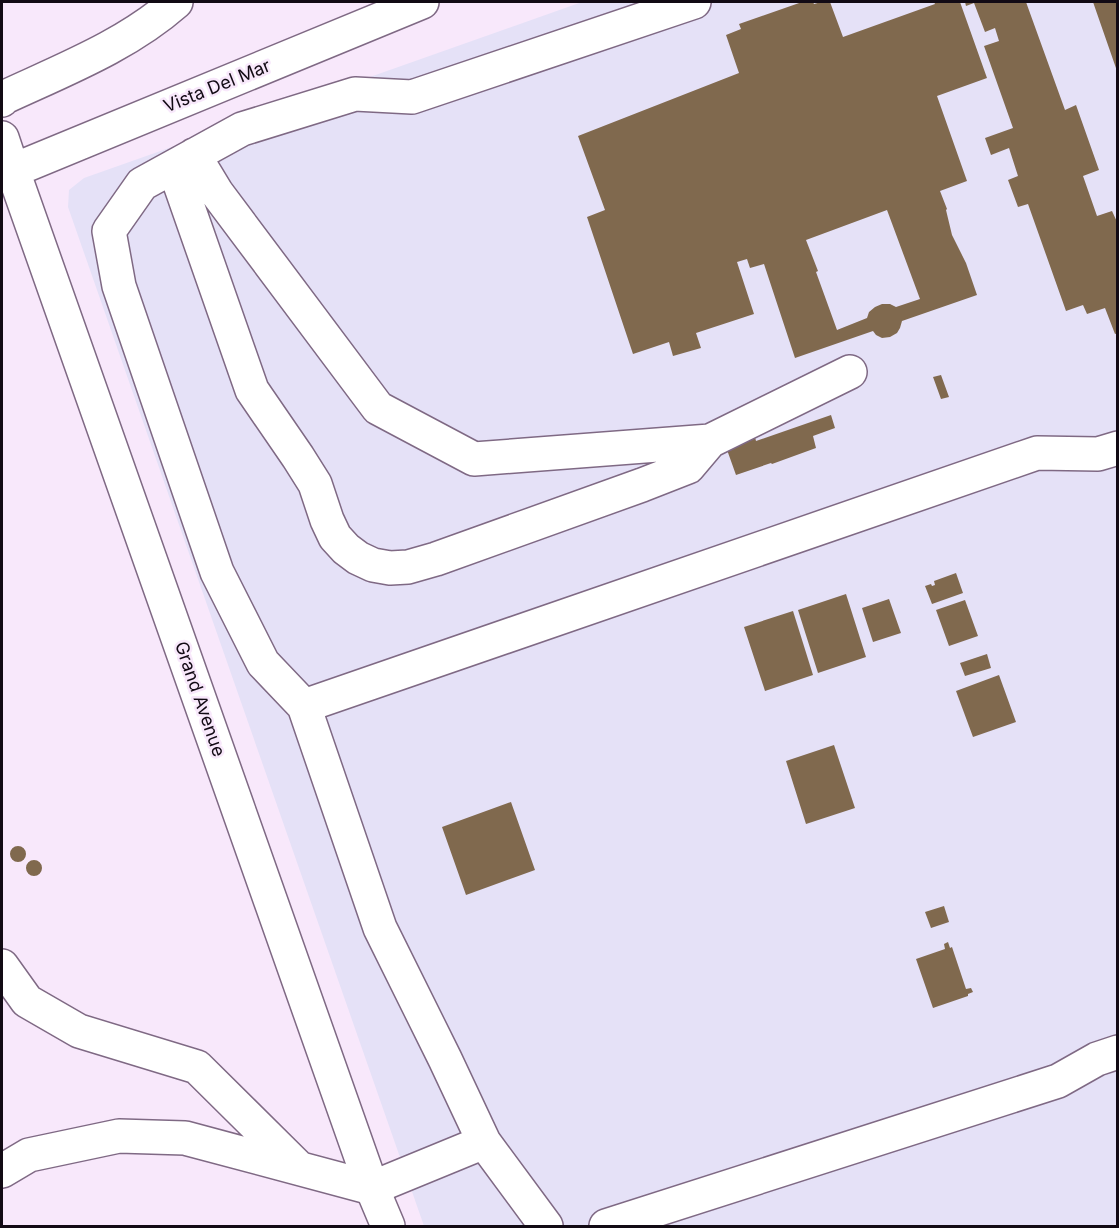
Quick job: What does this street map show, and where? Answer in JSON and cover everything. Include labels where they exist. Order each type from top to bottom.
[{"type":"main road","points":[[2,100],[107,50],[158,18],[176,2]]},
{"type":"main road","name":"Vista Del Mar","points":[[7,173],[422,2]]},
{"type":"main road","points":[[546,1227],[484,1142],[380,928],[304,706],[263,663],[217,572],[119,286],[109,231],[142,184],[242,129],[355,94],[412,97],[694,2]]},
{"type":"main road","name":"Grand Avenue","points":[[2,138],[7,173],[388,1227]]},
{"type":"main road","points":[[184,161],[252,390],[315,484],[335,537],[358,558],[373,565],[390,568],[408,567],[436,559],[688,467],[710,441]]},
{"type":"main road","points":[[184,161],[217,193],[378,408],[474,459],[710,441],[850,372]]},
{"type":"main road","points":[[304,706],[1037,453],[1098,454],[1118,448]]},
{"type":"main road","points":[[2,966],[27,1001],[79,1031],[197,1067],[300,1169]]},
{"type":"main road","points":[[606,1227],[1058,1081],[1097,1059],[1118,1052]]},
{"type":"main road","points":[[2,1171],[29,1155],[119,1136],[185,1138],[372,1188],[484,1142]]},
{"type":"shaded area","points":[[582,2],[1117,2],[1117,1226],[424,1226],[68,207],[69,190],[84,178]]},
{"type":"building","points":[[802,2],[813,2],[814,4],[830,2],[843,37],[935,4],[934,2],[960,2],[987,78],[937,96],[967,181],[940,191],[947,209],[952,235],[966,263],[977,295],[902,321],[897,333],[890,337],[882,338],[873,331],[795,358],[764,264],[750,268],[747,259],[737,262],[754,314],[696,333],[701,348],[673,356],[669,342],[633,354],[587,217],[605,210],[578,136],[739,73],[726,35],[741,29],[739,24]],"holes":[[[887,210],[920,299],[896,307],[882,304],[869,312],[867,318],[837,330],[806,240]]]},
{"type":"building","points":[[965,2],[1026,2],[1065,110],[1076,105],[1099,170],[1083,176],[1097,216],[1112,211],[1118,224],[1118,333],[1115,334],[1105,308],[1087,314],[1083,305],[1066,311],[1028,204],[1018,207],[1008,180],[1018,176],[1009,148],[991,155],[985,138],[1013,128],[984,46],[999,41],[995,28],[985,32],[974,3],[966,6]]},
{"type":"building","points":[[1093,2],[1118,2],[1117,71]]},
{"type":"building","points":[[941,375],[949,397],[941,399],[933,377]]},
{"type":"building","points":[[831,415],[835,428],[813,436],[816,448],[736,475],[726,447],[755,437],[756,441]]},
{"type":"building","points":[[956,573],[963,593],[932,604],[925,586],[935,585],[934,581]]},
{"type":"building","points":[[846,594],[866,657],[818,673],[798,610]]},
{"type":"building","points":[[889,599],[901,633],[873,642],[862,608]]},
{"type":"building","points":[[965,600],[978,636],[949,646],[936,610]]},
{"type":"building","points":[[793,611],[813,675],[765,691],[744,627]]},
{"type":"building","points":[[987,654],[991,668],[965,676],[960,663]]},
{"type":"building","points":[[999,675],[1016,722],[973,737],[956,691]]},
{"type":"building","points":[[834,745],[855,808],[806,824],[786,761]]},
{"type":"building","points":[[511,802],[535,870],[466,895],[442,827]]},
{"type":"building","points":[[18,846],[24,848],[26,854],[24,860],[18,862],[12,860],[10,854],[12,848]]},
{"type":"building","points":[[31,860],[37,860],[42,868],[40,874],[31,876],[26,871],[26,865]]},
{"type":"building","points":[[944,906],[949,922],[931,928],[925,912]]},
{"type":"building","points":[[948,942],[950,948],[952,947],[966,989],[971,988],[973,992],[968,996],[933,1008],[916,959],[945,949],[944,944]]}]
